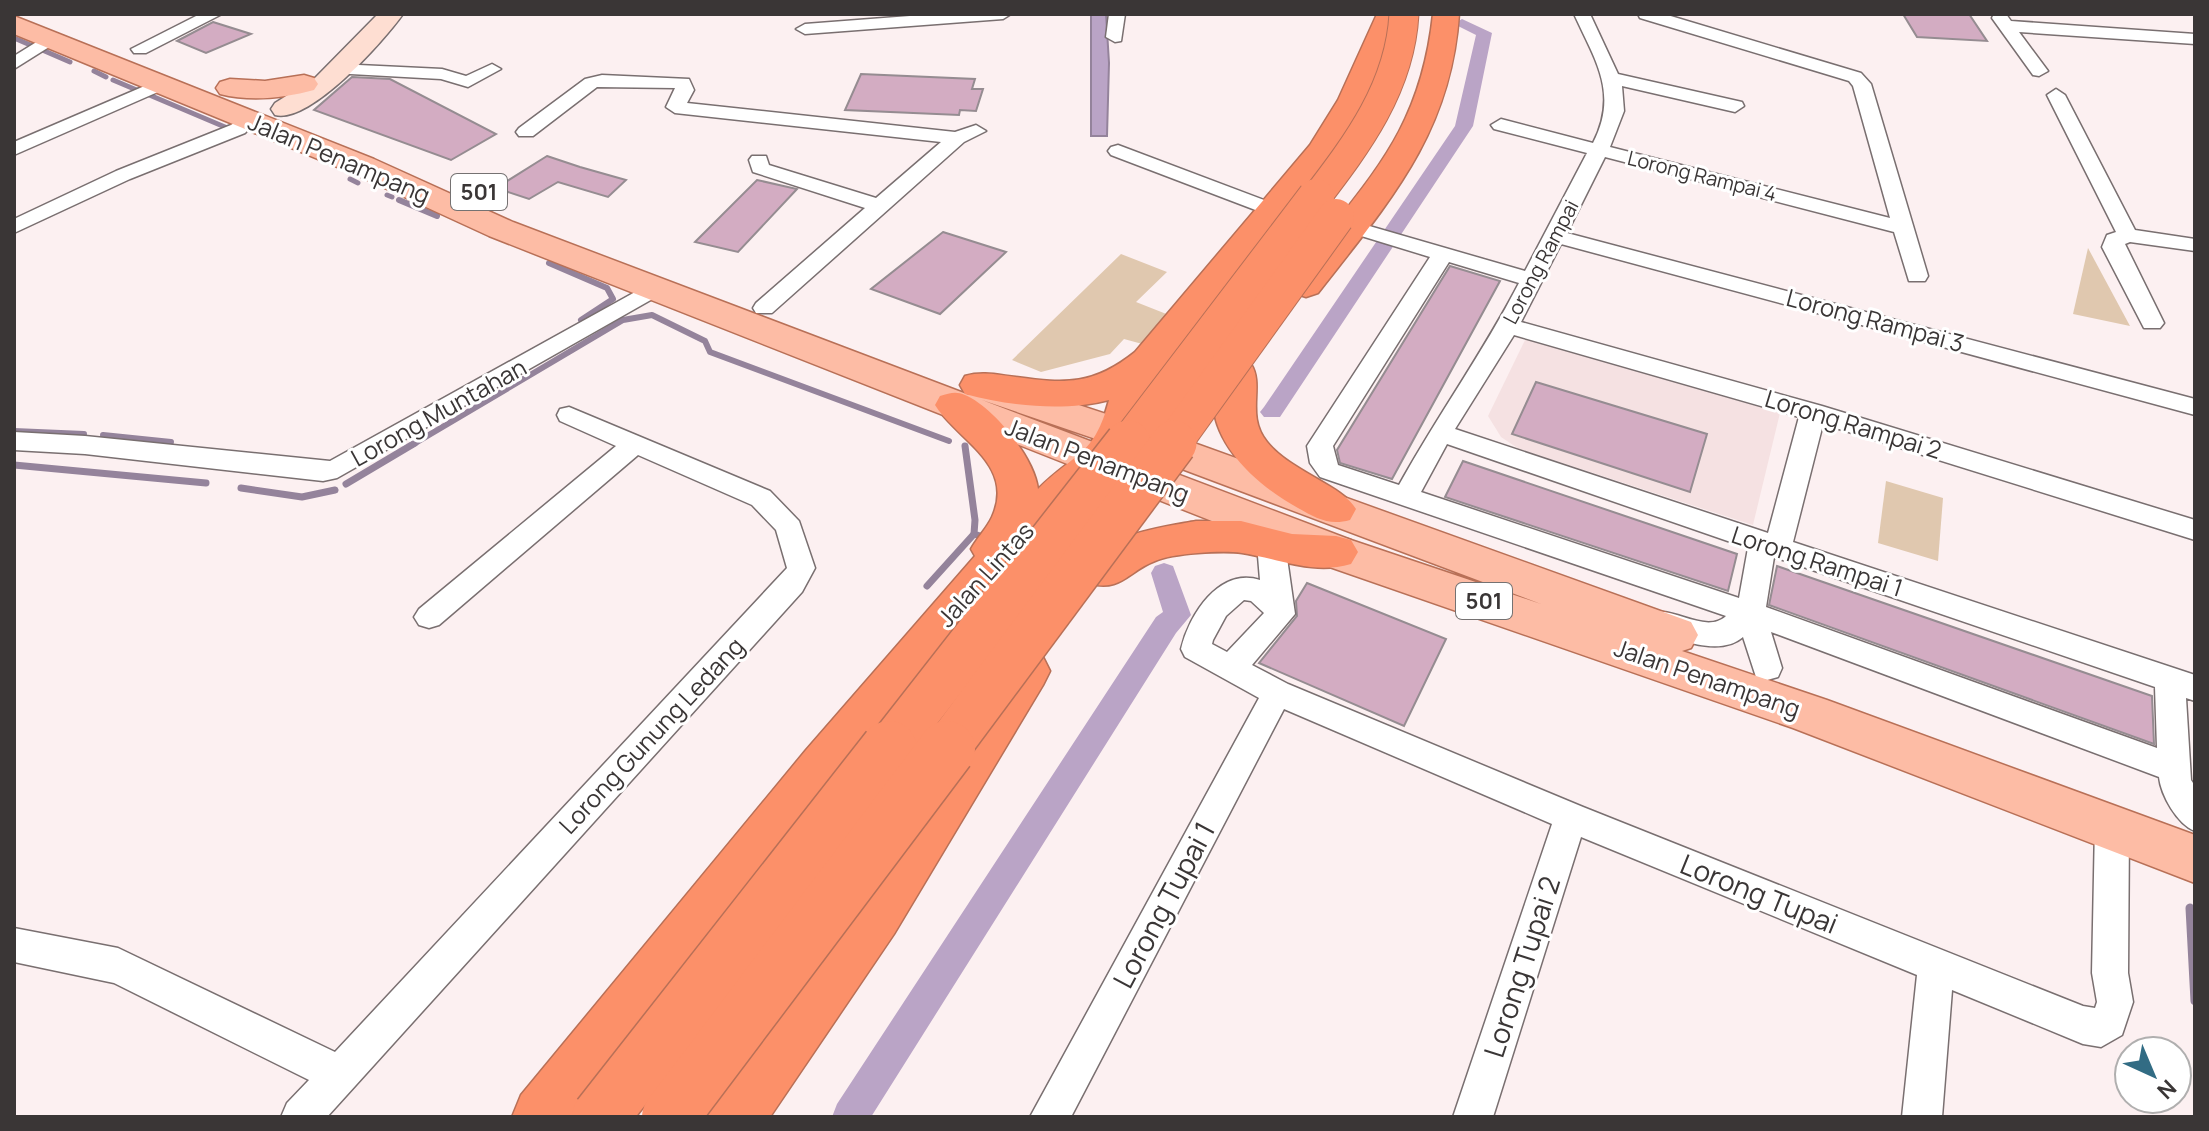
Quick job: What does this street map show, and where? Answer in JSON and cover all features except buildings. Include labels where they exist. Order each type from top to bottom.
[{"type":"highway","points":[[966,395],[1073,395],[1094,392],[1131,379],[1322,150],[1353,100],[1422,23]]},
{"type":"highway","points":[[733,1117],[874,916],[1026,671],[1104,571],[1169,469],[1232,381],[1395,169],[1435,89],[1422,23]]},
{"type":"highway","points":[[670,1117],[1235,360],[1387,143],[1422,23]]},
{"type":"highway","name":"Jalan Lintas","points":[[600,1117],[1046,548],[1340,166],[1376,113],[1396,71],[1405,43],[1422,23]]},
{"type":"highway","points":[[1148,361],[1147,385],[1152,397],[1165,404],[1192,406],[1208,402],[1232,381]]},
{"type":"highway","points":[[1109,447],[1129,396],[1148,361]]},
{"type":"highway","points":[[1104,571],[1144,547],[1163,541],[1216,536],[1292,550],[1336,531],[1284,484],[1255,452],[1238,425],[1232,381]]},
{"type":"highway","points":[[957,605],[1013,518],[1017,499],[1010,466],[966,395]]},
{"type":"highway","name":"Jalan Lintas","points":[[543,1117],[824,765],[957,605],[1056,496],[1109,447]]},
{"type":"highway","points":[[1019,540],[1072,523],[1091,525],[1104,532],[1112,545],[1104,571]]},
{"type":"main road","points":[[260,112],[316,91],[391,14]]},
{"type":"main road","name":"Jalan Penampang","points":[[14,24],[48,26],[140,49],[410,190],[501,229],[655,288],[966,395],[1336,531],[2195,859]]},
{"type":"main road","name":"Jalan Penampang","points":[[48,26],[161,84],[260,112],[764,308],[966,395]]},
{"type":"main road","points":[[260,112],[344,62]]},
{"type":"main road","points":[[260,112],[265,90],[304,84]]},
{"type":"main road","name":"Jalan Penampang","points":[[1336,531],[1594,607],[2195,827]]},
{"type":"main road","points":[[1767,668],[1781,691],[1810,714]]},
{"type":"street","points":[[140,49],[214,14]]},
{"type":"street","points":[[805,29],[1003,14]]},
{"type":"street","points":[[1115,37],[1117,14]]},
{"type":"street","name":"Lorong Rampai","points":[[1405,498],[1440,433],[1508,326],[1617,111],[1610,78],[1582,14]]},
{"type":"street","points":[[1646,14],[1855,77],[1866,91],[1917,276]]},
{"type":"street","points":[[2002,20],[2195,39]]},
{"type":"street","points":[[2002,20],[2039,71]]},
{"type":"street","points":[[14,64],[48,26]]},
{"type":"street","points":[[344,62],[442,74],[468,82],[492,69]]},
{"type":"street","points":[[1610,78],[1735,106]]},
{"type":"street","points":[[526,132],[584,87],[602,80],[683,83],[685,90],[675,107],[966,135],[764,308]]},
{"type":"street","points":[[14,149],[161,84]]},
{"type":"street","points":[[2056,95],[2116,217],[2128,235]]},
{"type":"street","points":[[14,227],[123,175],[238,129],[260,112]]},
{"type":"street","name":"Lorong Rampai 4","points":[[1501,125],[1903,228]]},
{"type":"street","points":[[1118,151],[1273,210]]},
{"type":"street","points":[[759,160],[760,168],[880,206]]},
{"type":"street","points":[[1352,227],[1532,280]]},
{"type":"street","points":[[2152,323],[2113,247],[2115,240],[2128,235],[2195,245]]},
{"type":"street","name":"Lorong Rampai 3","points":[[1555,236],[2195,407]]},
{"type":"street","points":[[1443,254],[1320,446],[1323,463],[1329,471],[1750,613],[2176,769]]},
{"type":"street","name":"Lorong Muntahan","points":[[14,441],[85,445],[323,472],[337,469],[655,288]]},
{"type":"street","name":"Lorong Rampai 2","points":[[1508,326],[1813,412],[2195,530]]},
{"type":"street","points":[[1594,607],[1639,614],[1706,634],[1727,633],[1750,613],[1813,412]]},
{"type":"street","name":"Lorong Gunung Ledang","points":[[301,1117],[792,584],[801,568],[790,526],[780,512],[761,498],[569,415]]},
{"type":"street","name":"Lorong Rampai 1","points":[[1440,433],[2183,684]]},
{"type":"street","points":[[429,617],[636,443]]},
{"type":"street","points":[[1232,666],[1281,614],[1274,584],[1271,544]]},
{"type":"street","name":"Lorong Tupai","points":[[1281,614],[1268,598],[1252,588],[1227,595],[1211,615],[1196,649],[1277,693],[1571,817],[2083,1025],[2101,1028],[2109,1022],[2115,1002],[2110,973],[2112,826]]},
{"type":"street","points":[[1750,613],[1767,668]]},
{"type":"street","points":[[2183,684],[2175,782],[2195,816]]},
{"type":"street","name":"Lorong Tupai 1","points":[[1050,1117],[1277,693]]},
{"type":"street","name":"Lorong Tupai 2","points":[[1473,1117],[1571,817]]},
{"type":"street","points":[[14,945],[118,966],[340,1075]]},
{"type":"street","points":[[1922,1117],[1936,965]]},
{"type":"shaded area","points":[[1091,14],[1106,14],[1109,63],[1107,136],[1091,136]]},
{"type":"shaded area","points":[[2088,248],[2130,326],[2073,314]]},
{"type":"shaded area","points":[[1121,254],[1167,272],[1136,302],[1174,317],[1146,345],[1124,339],[1110,354],[1041,372],[1012,360]]},
{"type":"shaded area","points":[[1526,338],[1780,413],[1753,525],[1519,449],[1501,437],[1488,416]]},
{"type":"shaded area","points":[[1886,481],[1943,498],[1938,561],[1878,543]]},
{"type":"waterway","points":[[1272,412],[1464,126],[1484,33],[1462,24]]},
{"type":"waterway","points":[[14,38],[35,47]]},
{"type":"waterway","points":[[40,49],[70,62]]},
{"type":"waterway","points":[[94,71],[106,77]]},
{"type":"waterway","points":[[113,80],[139,91]]},
{"type":"waterway","points":[[147,94],[232,130]]},
{"type":"waterway","points":[[350,179],[358,183]]},
{"type":"waterway","points":[[387,195],[392,197]]},
{"type":"waterway","points":[[399,200],[437,216]]},
{"type":"waterway","points":[[549,263],[607,288],[613,299],[581,320]]},
{"type":"waterway","points":[[412,445],[623,320],[652,315],[705,341],[710,352],[949,441]]},
{"type":"waterway","points":[[14,431],[84,434]]},
{"type":"waterway","points":[[103,435],[171,442]]},
{"type":"waterway","points":[[346,484],[415,443]]},
{"type":"waterway","points":[[965,446],[975,520],[974,534]]},
{"type":"waterway","points":[[14,465],[206,483]]},
{"type":"waterway","points":[[241,488],[302,497],[335,490]]},
{"type":"waterway","points":[[927,586],[974,534]]},
{"type":"waterway","points":[[974,534],[986,538]]},
{"type":"waterway","points":[[850,1117],[1166,625],[1178,615],[1164,573]]},
{"type":"waterway","points":[[2190,908],[2195,1001]]}]
